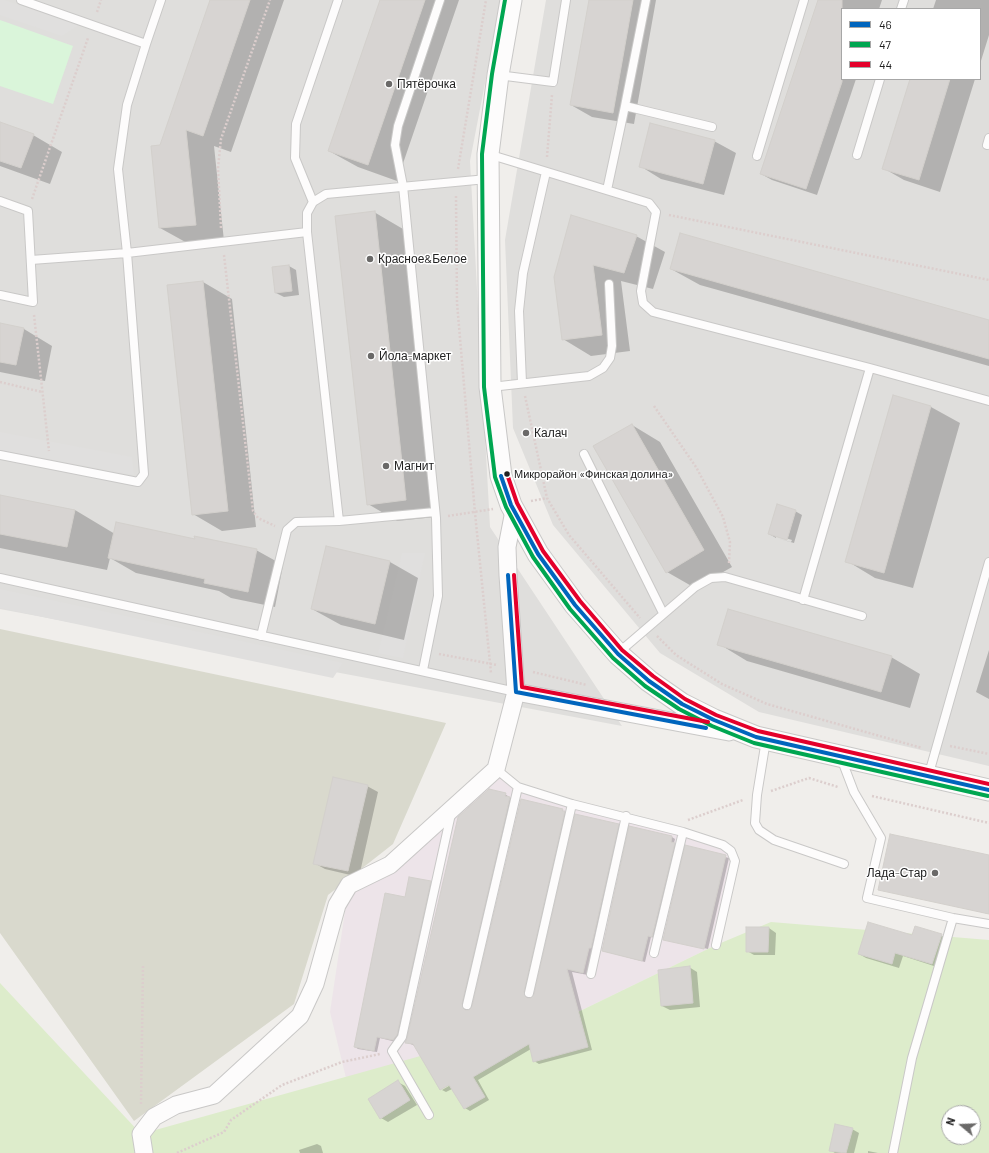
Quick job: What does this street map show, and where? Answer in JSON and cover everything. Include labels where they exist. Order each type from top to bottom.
[{"type":"street","points":[[511,0],[498,75],[488,154],[487,179],[490,387],[501,476],[521,506],[538,554],[575,605],[618,654],[649,681],[682,704],[714,720],[761,738]]},
{"type":"street","points":[[144,1153],[141,1134],[154,1117],[176,1105],[214,1095],[300,1016],[315,984],[337,905],[349,885],[390,865],[452,807],[496,769],[516,692],[507,547],[521,506]]},
{"type":"street","points":[[516,692],[761,738],[989,790]]},
{"type":"lane","points":[[21,0],[146,44]]},
{"type":"lane","points":[[0,455],[138,482],[144,474],[127,253],[118,169],[127,105],[161,0]]},
{"type":"lane","points":[[313,202],[295,158],[296,124],[338,0]]},
{"type":"lane","points":[[423,670],[438,596],[435,515],[403,186],[395,145],[398,126],[440,0]]},
{"type":"lane","points":[[498,75],[553,82],[566,0]]},
{"type":"lane","points":[[607,190],[646,0]]},
{"type":"lane","points":[[757,156],[804,0]]},
{"type":"lane","points":[[857,155],[880,80]]},
{"type":"lane","points":[[625,106],[712,127]]},
{"type":"lane","points":[[488,154],[649,203],[656,212],[641,291],[643,303],[653,312],[870,368],[989,401]]},
{"type":"lane","points":[[522,383],[519,311],[523,274],[546,172]]},
{"type":"lane","points":[[339,521],[307,232],[308,213],[313,202],[326,194],[487,179]]},
{"type":"lane","points":[[0,201],[28,211],[33,302],[0,295]]},
{"type":"lane","points":[[31,260],[127,253],[307,232]]},
{"type":"lane","points":[[490,387],[589,376],[603,368],[610,358],[612,346],[609,284]]},
{"type":"lane","points":[[803,600],[870,368]]},
{"type":"lane","points":[[584,454],[663,613]]},
{"type":"lane","points":[[261,636],[287,530],[296,522],[435,515]]},
{"type":"lane","points":[[928,777],[989,562]]},
{"type":"lane","points":[[0,578],[261,636],[423,670],[516,692]]},
{"type":"lane","points":[[618,654],[695,586],[711,578],[725,578],[862,616]]},
{"type":"lane","points":[[761,738],[755,822],[760,830],[774,840],[844,864]]},
{"type":"lane","points":[[840,757],[854,792],[880,838],[867,898],[954,918],[989,924]]},
{"type":"lane","points":[[496,769],[518,787],[572,804],[626,816],[683,832],[723,845],[731,851],[734,861],[716,945]]},
{"type":"lane","points":[[467,1005],[518,787]]},
{"type":"lane","points":[[529,993],[572,804]]},
{"type":"lane","points":[[429,1115],[392,1051],[402,1037],[452,807]]},
{"type":"lane","points":[[591,974],[626,816]]},
{"type":"lane","points":[[654,953],[683,832]]},
{"type":"lane","points":[[893,1153],[912,1058],[954,918]]},
{"type":"path","points":[[28,211],[101,0]]},
{"type":"path","points":[[270,0],[221,139],[218,168],[222,242],[253,511],[258,518],[287,530]]},
{"type":"path","points":[[546,172],[553,82]]},
{"type":"path","points":[[656,212],[989,280]]},
{"type":"path","points":[[33,302],[50,466]]},
{"type":"path","points":[[0,382],[42,392]]},
{"type":"path","points":[[522,383],[547,498],[568,535],[648,626],[676,655],[722,684],[767,704],[921,748],[954,746],[989,754]]},
{"type":"path","points":[[654,406],[696,467],[723,517],[730,542],[730,558],[725,578]]},
{"type":"path","points":[[521,506],[547,498]]},
{"type":"path","points":[[435,515],[493,509]]},
{"type":"path","points":[[427,651],[515,668],[589,686]]},
{"type":"path","points":[[683,832],[689,818],[809,778],[854,792],[989,822]]},
{"type":"path","points":[[141,1134],[144,966]]},
{"type":"path","points":[[177,1153],[224,1132],[231,1120],[282,1085],[342,1062],[392,1051]]},
{"type":"shaded area","points":[[0,0],[501,0],[470,161],[490,527],[622,726],[0,609]]},
{"type":"shaded area","points":[[0,0],[4,0],[79,25],[62,36],[0,15]]},
{"type":"shaded area","points":[[546,0],[989,0],[989,766],[759,712],[660,653],[553,525],[513,428],[505,240]]},
{"type":"shaded area","points":[[0,432],[132,457],[134,475],[0,450]]},
{"type":"shaded area","points":[[402,553],[425,553],[403,658],[378,653]]},
{"type":"shaded area","points":[[0,589],[343,663],[333,678],[0,608]]},
{"type":"shaded area","points":[[0,629],[446,723],[393,844],[328,895],[294,1004],[134,1121],[0,933]]},
{"type":"shaded area","points":[[496,769],[518,787],[723,845],[735,861],[716,945],[578,1012],[346,1078],[330,1012],[349,885],[390,865]]},
{"type":"green space","points":[[0,20],[73,46],[53,104],[0,86]]},
{"type":"green space","points":[[771,922],[989,940],[989,1153],[0,1153],[0,983],[141,1134],[578,1012],[716,945]]},
{"type":"building","points":[[210,0],[250,0],[203,136],[186,130],[196,225],[159,228],[151,146],[160,145]]},
{"type":"building","points":[[380,0],[425,0],[368,165],[328,151]]},
{"type":"building","points":[[589,0],[633,0],[613,113],[570,105]]},
{"type":"building","points":[[818,0],[842,0],[842,82],[806,189],[760,174]]},
{"type":"building","points":[[910,80],[950,80],[919,180],[882,169]]},
{"type":"building","points":[[0,122],[34,134],[21,168],[0,161]]},
{"type":"building","points":[[650,123],[715,140],[703,184],[639,167]]},
{"type":"building","points":[[375,211],[406,500],[367,505],[335,216]]},
{"type":"building","points":[[571,215],[637,235],[624,273],[593,265],[602,335],[562,340],[554,277]]},
{"type":"building","points":[[680,233],[989,320],[989,359],[670,269]]},
{"type":"building","points":[[289,265],[292,291],[275,293],[272,267]]},
{"type":"building","points":[[203,281],[228,511],[192,515],[167,285]]},
{"type":"building","points":[[0,323],[24,328],[16,365],[0,362]]},
{"type":"building","points":[[893,395],[931,406],[884,573],[845,562]]},
{"type":"building","points":[[632,424],[704,550],[666,573],[593,446]]},
{"type":"building","points":[[0,495],[75,510],[67,547],[0,534]]},
{"type":"building","points":[[777,504],[796,510],[787,540],[768,534]]},
{"type":"building","points":[[116,522],[195,539],[194,536],[257,549],[248,592],[204,583],[205,579],[108,558]]},
{"type":"building","points":[[326,546],[390,561],[375,624],[311,609]]},
{"type":"building","points":[[728,609],[892,656],[881,692],[717,645]]},
{"type":"building","points":[[333,777],[368,785],[348,871],[313,864]]},
{"type":"building","points":[[489,789],[506,793],[505,796],[510,797],[462,1004],[465,1010],[469,1010],[472,1006],[521,799],[563,809],[562,811],[565,811],[524,992],[527,998],[531,998],[534,994],[575,814],[619,824],[591,948],[589,948],[583,973],[567,969],[588,1047],[533,1062],[529,1044],[473,1077],[485,1097],[464,1109],[449,1085],[440,1090],[413,1044],[405,1043],[458,817]]},
{"type":"building","points":[[629,826],[672,836],[671,842],[675,843],[652,937],[648,936],[642,961],[602,951]]},
{"type":"building","name":"Лада-Стар","points":[[890,834],[989,855],[989,914],[878,890]]},
{"type":"building","points":[[685,845],[726,855],[704,949],[663,940]]},
{"type":"building","points":[[409,877],[431,881],[397,1035],[393,1040],[377,1037],[374,1051],[354,1047],[385,893],[405,897]]},
{"type":"building","points":[[868,922],[912,935],[915,926],[942,934],[932,964],[895,953],[892,964],[858,954]]},
{"type":"building","points":[[746,927],[769,927],[768,952],[746,952]]},
{"type":"building","points":[[690,966],[693,1003],[661,1006],[658,970]]},
{"type":"building","points":[[398,1080],[410,1100],[380,1119],[368,1099]]},
{"type":"building","points":[[835,1124],[853,1128],[846,1153],[829,1151]]},
{"type":"transit line","name":"47","points":[[505,0],[492,74],[482,154],[484,387],[495,477],[506,507],[533,557],[570,609],[613,658],[645,686],[679,709],[712,726],[754,743],[988,796]]},
{"type":"transit line","name":"44","points":[[507,474],[517,503],[543,551],[580,601],[622,650],[653,676],[685,699],[716,715],[758,731],[989,784]]},
{"type":"transit line","name":"46","points":[[501,476],[511,505],[538,554],[575,605],[618,654],[649,681],[682,704],[714,720],[756,737],[989,790]]},
{"type":"transit line","name":"46","points":[[508,575],[516,692],[706,728]]},
{"type":"transit line","name":"44","points":[[514,575],[522,687],[708,722]]},
{"type":"place","name":"Пятёрочка","points":[[389,84]]},
{"type":"place","name":"Красное&Белое","points":[[370,259]]},
{"type":"place","name":"Йола-маркет","points":[[371,356]]},
{"type":"place","name":"Калач","points":[[526,433]]},
{"type":"place","name":"Магнит","points":[[386,466]]},
{"type":"place","name":"Микрорайон «Финская долина»","points":[[507,474]]},
{"type":"place","name":"Лада-Стар","points":[[935,873]]}]
